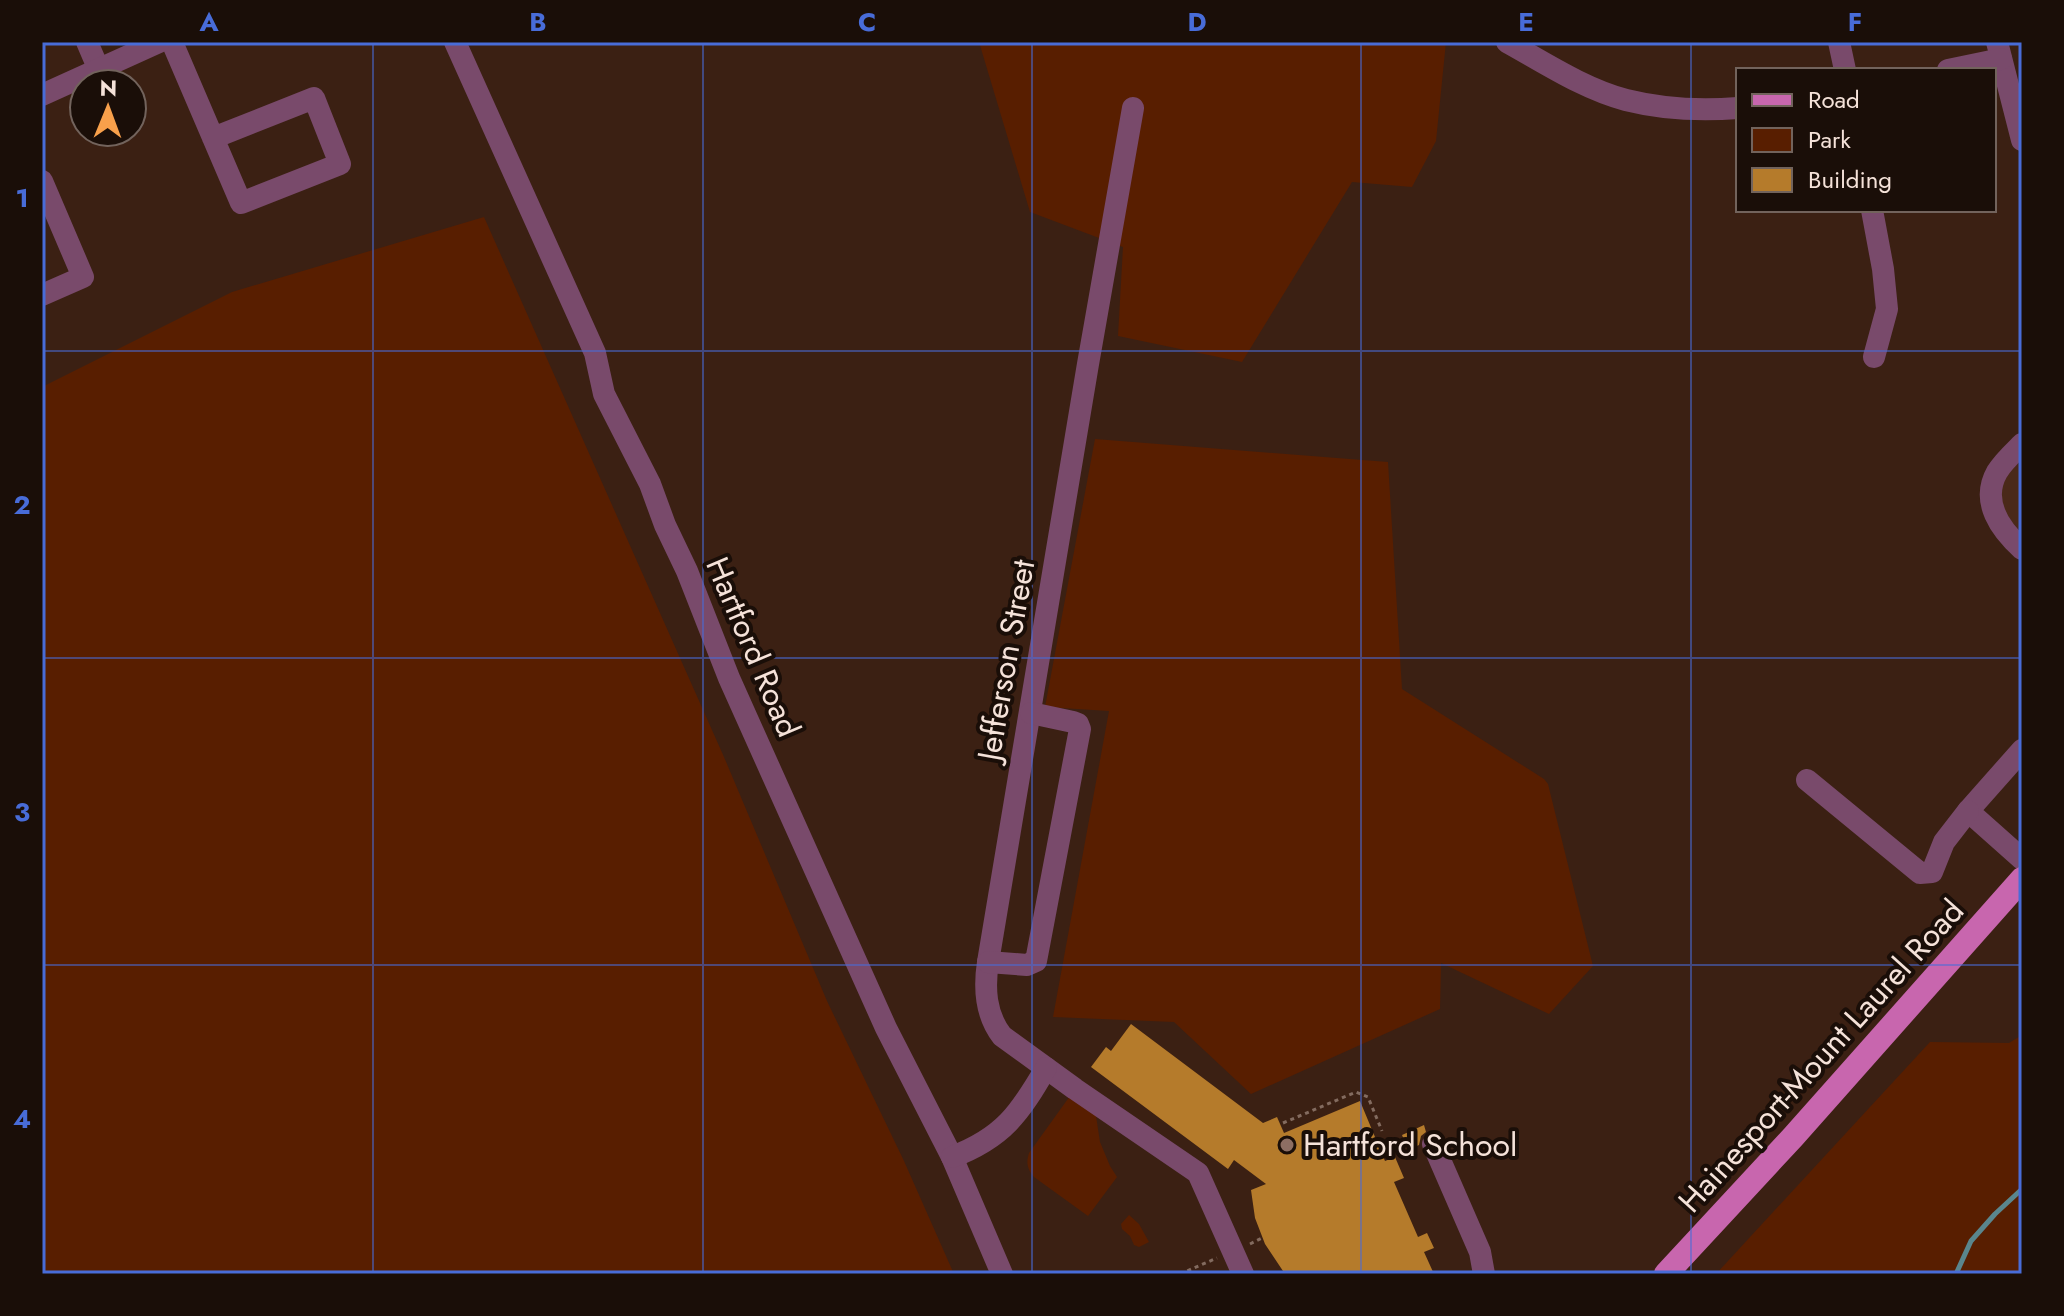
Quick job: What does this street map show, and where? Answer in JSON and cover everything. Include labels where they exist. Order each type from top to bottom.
[{"type":"main road","name":"Hainesport-Mount Laurel Road","points":[[1666,1274],[1769,1164],[2022,879]]},
{"type":"street","points":[[87,42],[98,68]]},
{"type":"street","points":[[103,68],[159,42]]},
{"type":"street","points":[[172,42],[213,138],[241,203],[340,164],[314,98],[213,138]]},
{"type":"street","name":"Hartford Road","points":[[455,42],[595,353],[604,394],[650,484],[729,678],[886,1028],[952,1157],[1002,1274]]},
{"type":"street","points":[[1507,42],[1587,84],[1623,99],[1664,107],[1736,108]]},
{"type":"street","points":[[1839,42],[1845,68]]},
{"type":"street","points":[[1953,68],[1999,50],[2022,140]]},
{"type":"street","points":[[42,95],[68,84]]},
{"type":"street","name":"Jefferson Street","points":[[1133,108],[988,962],[986,991],[995,1026],[1002,1036],[1198,1173],[1243,1274]]},
{"type":"street","points":[[42,181],[49,216],[83,277],[42,295]]},
{"type":"street","points":[[1872,212],[1887,309],[1874,357]]},
{"type":"street","points":[[2022,444],[1998,471],[1992,497],[1999,524],[2022,549]]},
{"type":"street","points":[[988,962],[1027,965],[1036,961],[1080,729],[1073,722],[1031,713]]},
{"type":"street","points":[[1807,780],[1920,873],[1932,872],[1944,842],[2022,750]]},
{"type":"street","points":[[1968,811],[2022,859]]},
{"type":"street","points":[[952,1157],[982,1144],[1007,1125],[1028,1100],[1046,1068]]},
{"type":"street","points":[[1433,1144],[1480,1252],[1484,1274]]},
{"type":"path","points":[[1283,1123],[1356,1092],[1368,1097],[1382,1131]]},
{"type":"shaded area","points":[[2022,444],[2022,549],[1993,504]]},
{"type":"green space","points":[[979,42],[1446,42],[1436,141],[1412,187],[1352,182],[1242,362],[1118,336],[1123,247],[1030,212]]},
{"type":"green space","points":[[484,217],[724,757],[827,1001],[954,1274],[42,1274],[42,387],[232,292]]},
{"type":"green space","points":[[1095,439],[1388,462],[1402,689],[1548,784],[1593,966],[1549,1014],[1441,963],[1440,1009],[1251,1094],[1174,1022],[1053,1017],[1109,711],[1045,707]]},
{"type":"green space","points":[[2022,1035],[2022,1274],[1716,1274],[1930,1042],[2009,1043]]},
{"type":"green space","points":[[1075,1089],[1096,1116],[1100,1142],[1117,1177],[1088,1216],[1034,1177],[1027,1162],[1029,1153]]},
{"type":"green space","points":[[1129,1215],[1139,1224],[1149,1242],[1139,1247],[1134,1245],[1122,1229],[1121,1224]]},
{"type":"building","name":"Hartford School","points":[[1131,1024],[1263,1123],[1277,1117],[1284,1133],[1360,1101],[1385,1161],[1395,1157],[1404,1178],[1394,1182],[1418,1237],[1427,1233],[1434,1248],[1424,1252],[1434,1274],[1285,1274],[1265,1244],[1255,1218],[1251,1190],[1266,1184],[1234,1160],[1228,1169],[1091,1067],[1106,1047],[1111,1051]]},
{"type":"building","points":[[1424,1125],[1426,1132],[1421,1136],[1419,1145],[1408,1150],[1402,1135]]},
{"type":"waterway","points":[[1956,1274],[1971,1241],[2022,1189]]},
{"type":"place","name":"Hartford School","points":[[1287,1145]]}]
